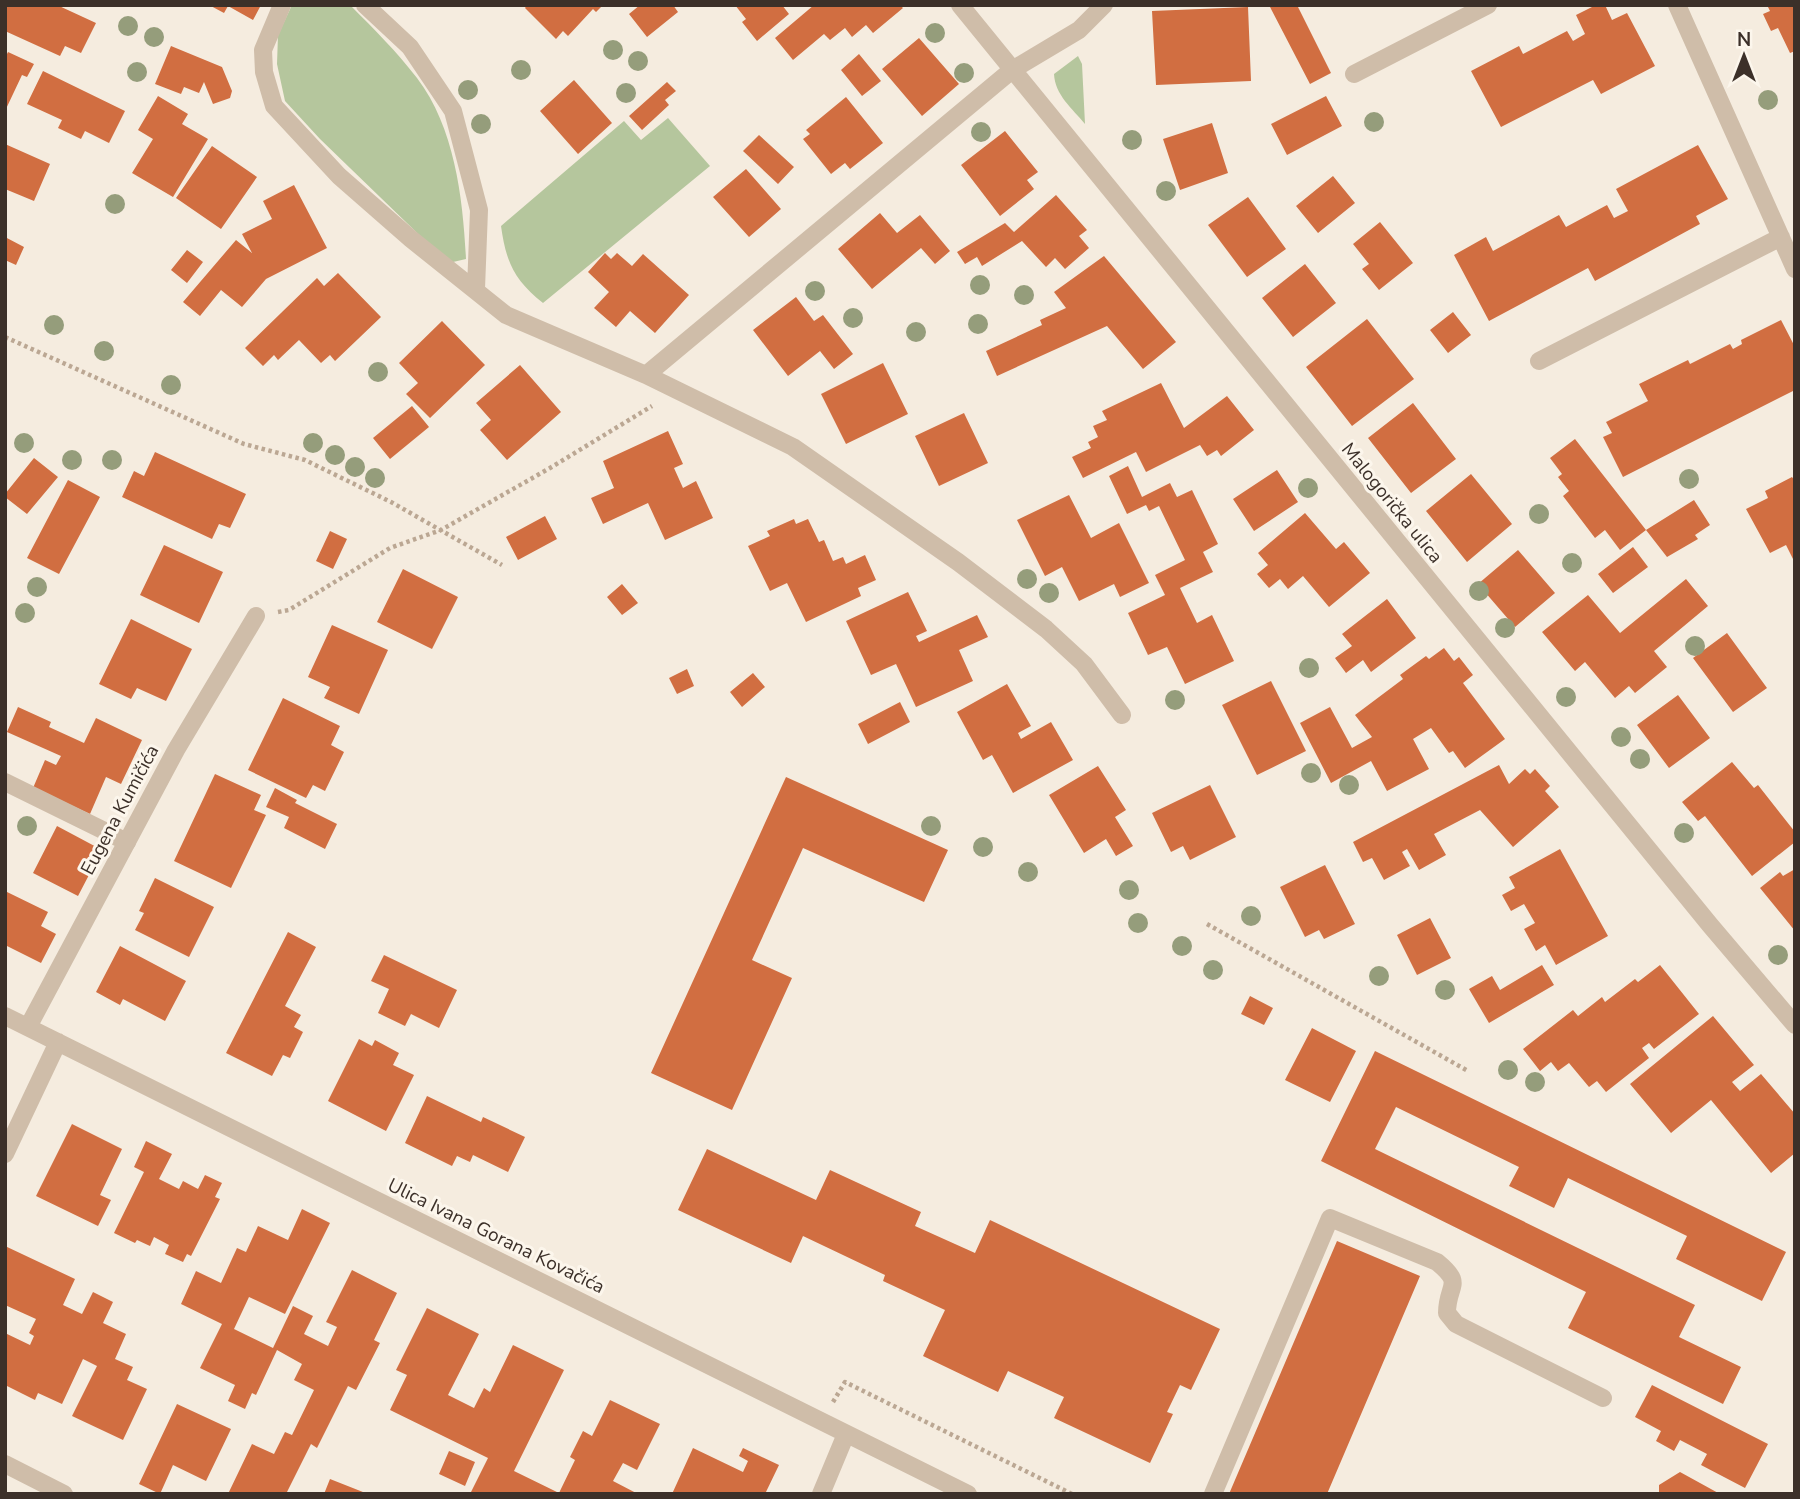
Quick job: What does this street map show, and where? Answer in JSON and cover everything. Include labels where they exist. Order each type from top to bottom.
[{"type":"street","points":[[282,5],[263,50],[264,72],[274,106],[339,176],[411,239],[506,314],[646,375],[793,447],[958,562],[1046,629],[1083,664],[1122,715]]},
{"type":"street","points":[[365,5],[411,47],[453,110],[479,210],[476,289]]},
{"type":"street","name":"Malogorička ulica","points":[[960,5],[1710,925],[1795,1025]]},
{"type":"street","points":[[646,375],[1012,70],[1079,30],[1104,5]]},
{"type":"street","points":[[1354,74],[1488,5]]},
{"type":"street","points":[[1677,5],[1795,270]]},
{"type":"street","points":[[1539,361],[1781,237]]},
{"type":"street","name":"Eugena Kumičića","points":[[28,1027],[176,750],[256,616]]},
{"type":"street","points":[[5,782],[127,842]]},
{"type":"street","name":"Ulica Ivana Gorana Kovačića","points":[[5,1016],[968,1494]]},
{"type":"street","points":[[5,1154],[58,1042]]},
{"type":"street","points":[[1213,1494],[1329,1218],[1437,1262],[1454,1280],[1447,1313],[1456,1324],[1603,1398]]},
{"type":"street","points":[[821,1494],[846,1434]]},
{"type":"street","points":[[5,1464],[64,1494]]},
{"type":"path","points":[[5,337],[244,444],[305,460],[441,530],[502,565]]},
{"type":"path","points":[[256,616],[289,610],[390,548],[441,530],[550,468],[676,391]]},
{"type":"path","points":[[1208,924],[1468,1071]]},
{"type":"path","points":[[822,1396],[834,1402],[845,1382],[1072,1494]]},
{"type":"green space","points":[[292,5],[351,6],[417,78],[440,119],[455,165],[466,259],[453,262],[441,256],[320,139],[285,101],[277,64],[278,35]]},
{"type":"green space","points":[[1078,56],[1082,64],[1085,124],[1061,95],[1054,74]]},
{"type":"green space","points":[[668,118],[710,166],[543,303],[525,286],[513,269],[501,226],[624,121],[641,140]]},
{"type":"building","points":[[5,5],[57,5],[96,23],[81,53],[65,46],[60,56],[5,31]]},
{"type":"building","points":[[209,5],[261,5],[253,20],[228,6],[224,13]]},
{"type":"building","points":[[527,5],[603,5],[596,12],[593,9],[568,36],[563,31],[556,39],[525,8]]},
{"type":"building","points":[[640,5],[673,5],[678,12],[647,37],[629,14]]},
{"type":"building","points":[[735,5],[782,5],[789,14],[757,41],[742,22],[746,19]]},
{"type":"building","points":[[814,5],[900,5],[903,8],[873,33],[866,25],[852,37],[845,28],[830,40],[824,34],[793,60],[775,38]]},
{"type":"building","points":[[1269,5],[1297,5],[1331,73],[1310,84]]},
{"type":"building","points":[[1596,5],[1605,5],[1612,20],[1627,13],[1655,66],[1601,94],[1593,80],[1501,127],[1471,71],[1519,46],[1523,54],[1567,31],[1573,41],[1585,34],[1576,15]]},
{"type":"building","points":[[1767,5],[1795,5],[1795,51],[1790,53],[1778,28],[1771,31],[1763,14],[1770,11]]},
{"type":"building","points":[[1248,7],[1251,81],[1156,85],[1152,11]]},
{"type":"building","points":[[919,38],[959,84],[922,116],[882,69]]},
{"type":"building","points":[[171,46],[222,67],[232,91],[230,98],[213,104],[204,82],[199,93],[184,87],[181,94],[155,84]]},
{"type":"building","points":[[8,52],[34,64],[27,77],[22,75],[5,111],[5,58]]},
{"type":"building","points":[[859,54],[881,81],[862,96],[841,70]]},
{"type":"building","points":[[43,71],[125,111],[109,143],[85,131],[81,139],[58,128],[62,120],[27,104]]},
{"type":"building","points":[[574,80],[612,123],[578,154],[540,111]]},
{"type":"building","points":[[667,82],[676,91],[665,100],[669,105],[642,130],[629,116]]},
{"type":"building","points":[[158,96],[188,114],[182,124],[208,139],[173,197],[132,173],[153,139],[138,130]]},
{"type":"building","points":[[1326,96],[1342,126],[1287,155],[1271,124]]},
{"type":"building","points":[[846,97],[883,143],[850,169],[845,163],[831,174],[803,139],[810,134],[806,130]]},
{"type":"building","points":[[1212,123],[1228,173],[1180,190],[1163,139]]},
{"type":"building","points":[[1005,131],[1038,172],[1027,180],[1034,189],[1000,216],[961,165]]},
{"type":"building","points":[[759,135],[794,167],[778,184],[743,151]]},
{"type":"building","points":[[5,144],[50,164],[34,201],[5,189]]},
{"type":"building","points":[[1698,145],[1728,199],[1696,216],[1700,224],[1595,281],[1588,268],[1489,321],[1454,255],[1486,237],[1493,251],[1559,215],[1566,227],[1607,205],[1614,218],[1628,211],[1616,189]]},
{"type":"building","points":[[212,146],[257,177],[221,229],[176,198]]},
{"type":"building","points":[[746,169],[781,209],[749,237],[713,197]]},
{"type":"building","points":[[1333,176],[1355,203],[1318,233],[1296,206]]},
{"type":"building","points":[[294,185],[327,248],[266,279],[242,307],[221,290],[200,316],[183,302],[236,240],[252,253],[242,234],[272,219],[263,201]]},
{"type":"building","points":[[1056,195],[1087,230],[1079,236],[1089,248],[1065,269],[1055,258],[1046,267],[1022,241],[982,266],[977,257],[965,264],[957,252],[1005,223],[1014,232]]},
{"type":"building","points":[[1248,197],[1286,249],[1247,277],[1208,225]]},
{"type":"building","points":[[880,213],[897,233],[920,215],[950,251],[935,264],[921,248],[872,289],[838,249]]},
{"type":"building","points":[[1380,222],[1413,263],[1379,290],[1362,269],[1369,264],[1353,244]]},
{"type":"building","points":[[5,237],[24,247],[16,265],[5,260]]},
{"type":"building","points":[[187,250],[203,262],[187,283],[171,270]]},
{"type":"building","points":[[605,253],[611,259],[617,253],[632,266],[643,254],[689,295],[655,333],[630,311],[616,327],[594,308],[609,292],[588,272]]},
{"type":"building","points":[[1104,256],[1176,342],[1143,369],[1107,326],[997,376],[986,351],[1042,325],[1040,320],[1066,308],[1054,292]]},
{"type":"building","points":[[1305,264],[1336,303],[1293,337],[1262,298]]},
{"type":"building","points":[[338,273],[381,317],[335,361],[330,355],[321,363],[299,340],[278,360],[274,355],[263,366],[245,348],[317,278],[324,286]]},
{"type":"building","points":[[796,297],[814,321],[823,315],[853,354],[834,369],[820,351],[788,376],[753,330]]},
{"type":"building","points":[[1453,312],[1471,335],[1448,353],[1430,330]]},
{"type":"building","points":[[1367,319],[1414,379],[1352,426],[1306,367]]},
{"type":"building","points":[[1781,320],[1795,347],[1795,390],[1623,477],[1603,437],[1612,433],[1606,422],[1648,401],[1639,384],[1688,360],[1690,364],[1730,344],[1733,349],[1742,344],[1741,340]]},
{"type":"building","points":[[442,321],[485,365],[430,418],[406,394],[418,383],[399,363]]},
{"type":"building","points":[[883,363],[908,414],[846,444],[821,394]]},
{"type":"building","points":[[520,365],[561,412],[507,460],[480,430],[491,420],[476,403]]},
{"type":"building","points":[[1161,383],[1184,428],[1227,396],[1254,430],[1221,456],[1217,450],[1207,456],[1200,445],[1146,472],[1136,452],[1083,478],[1072,457],[1091,448],[1088,442],[1098,437],[1093,426],[1107,420],[1102,411]]},
{"type":"building","points":[[1413,403],[1456,459],[1411,493],[1368,438]]},
{"type":"building","points":[[412,406],[429,427],[390,459],[373,438]]},
{"type":"building","points":[[964,413],[988,463],[939,486],[915,436]]},
{"type":"building","points":[[668,431],[683,464],[674,468],[683,488],[696,481],[713,518],[665,540],[648,503],[603,524],[591,498],[614,488],[603,461]]},
{"type":"building","points":[[1575,439],[1646,530],[1620,550],[1605,530],[1595,538],[1563,496],[1569,491],[1558,477],[1562,474],[1550,458]]},
{"type":"building","points":[[155,452],[246,494],[230,528],[219,524],[212,539],[122,497],[134,471],[144,476]]},
{"type":"building","points":[[34,458],[58,477],[27,514],[5,497],[5,494]]},
{"type":"building","points":[[1128,466],[1142,497],[1170,483],[1177,497],[1192,490],[1218,544],[1203,552],[1213,572],[1180,588],[1197,623],[1212,615],[1234,661],[1185,684],[1167,647],[1148,655],[1128,613],[1165,595],[1155,575],[1185,560],[1159,506],[1149,511],[1146,505],[1127,514],[1109,476]]},
{"type":"building","points":[[1277,470],[1298,502],[1254,531],[1233,499]]},
{"type":"building","points":[[1471,474],[1512,524],[1467,562],[1426,511]]},
{"type":"building","points":[[1792,477],[1795,481],[1795,563],[1786,545],[1770,553],[1746,509],[1768,498],[1765,491]]},
{"type":"building","points":[[68,480],[100,497],[59,574],[27,558]]},
{"type":"building","points":[[1069,495],[1091,538],[1119,523],[1149,583],[1120,597],[1114,584],[1079,601],[1062,567],[1045,576],[1017,520]]},
{"type":"building","points":[[1694,500],[1710,525],[1695,535],[1698,539],[1667,557],[1646,530]]},
{"type":"building","points":[[1305,513],[1336,549],[1344,542],[1370,573],[1329,607],[1303,576],[1288,589],[1280,579],[1269,588],[1257,574],[1268,565],[1258,553]]},
{"type":"building","points":[[545,516],[557,539],[518,560],[506,537]]},
{"type":"building","points":[[794,519],[796,524],[808,519],[819,542],[824,540],[833,561],[843,557],[846,564],[865,555],[876,580],[858,588],[861,596],[806,622],[787,583],[770,591],[748,546],[770,536],[767,531]]},
{"type":"building","points":[[330,531],[347,539],[333,569],[316,561]]},
{"type":"building","points":[[164,545],[223,572],[199,623],[140,595]]},
{"type":"building","points":[[1633,547],[1648,567],[1613,593],[1598,574]]},
{"type":"building","points":[[1518,550],[1555,593],[1515,627],[1478,584]]},
{"type":"building","points":[[403,569],[458,597],[432,649],[377,622]]},
{"type":"building","points":[[1686,579],[1708,606],[1654,651],[1667,667],[1635,693],[1629,686],[1615,698],[1585,662],[1575,671],[1542,632],[1588,595],[1620,633]]},
{"type":"building","points":[[622,584],[638,603],[622,615],[607,597]]},
{"type":"building","points":[[908,592],[927,631],[916,636],[919,642],[977,615],[988,637],[959,650],[973,681],[916,707],[896,664],[871,675],[846,621]]},
{"type":"building","points":[[1387,599],[1416,638],[1371,672],[1363,660],[1346,673],[1335,658],[1352,646],[1342,634]]},
{"type":"building","points":[[131,619],[192,649],[166,701],[137,688],[131,699],[99,684]]},
{"type":"building","points":[[332,625],[388,650],[359,714],[324,698],[330,687],[308,677]]},
{"type":"building","points":[[1727,633],[1767,688],[1733,712],[1693,658]]},
{"type":"building","points":[[1444,648],[1454,661],[1459,657],[1473,675],[1463,683],[1505,739],[1465,768],[1453,751],[1449,753],[1431,728],[1413,739],[1429,769],[1387,791],[1371,761],[1331,783],[1300,723],[1330,707],[1352,748],[1372,737],[1355,715],[1403,679],[1400,675],[1426,656],[1429,659]]},
{"type":"building","points":[[687,669],[694,686],[677,694],[669,678]]},
{"type":"building","points":[[753,673],[765,687],[742,707],[730,692]]},
{"type":"building","points":[[1271,681],[1306,751],[1257,775],[1222,705]]},
{"type":"building","points":[[1007,684],[1031,726],[1018,733],[1021,739],[1051,722],[1073,760],[1013,793],[992,755],[983,760],[957,712]]},
{"type":"building","points":[[1678,695],[1710,738],[1669,768],[1637,725]]},
{"type":"building","points":[[283,698],[340,726],[331,745],[344,752],[325,791],[313,785],[306,798],[248,770]]},
{"type":"building","points":[[900,702],[910,722],[868,744],[858,724]]},
{"type":"building","points":[[18,707],[51,722],[49,727],[84,743],[96,718],[142,740],[121,784],[106,777],[90,814],[33,788],[45,760],[56,765],[61,756],[7,732]]},
{"type":"building","points":[[1732,762],[1754,788],[1758,785],[1795,832],[1795,842],[1752,876],[1705,816],[1698,821],[1682,802]]},
{"type":"building","points":[[1499,765],[1509,784],[1525,769],[1530,774],[1535,769],[1550,786],[1545,791],[1559,807],[1513,847],[1480,810],[1434,834],[1446,855],[1419,870],[1407,849],[1402,852],[1410,866],[1384,880],[1372,858],[1363,862],[1353,842]]},
{"type":"building","points":[[1098,766],[1126,810],[1115,817],[1133,846],[1116,856],[1106,839],[1084,853],[1049,795]]},
{"type":"building","points":[[215,774],[261,795],[254,810],[266,815],[231,888],[174,861]]},
{"type":"building","points":[[786,777],[948,850],[924,902],[803,848],[752,960],[792,978],[732,1110],[651,1073]]},
{"type":"building","points":[[1210,785],[1236,837],[1190,860],[1183,846],[1171,852],[1152,813]]},
{"type":"building","points":[[275,788],[297,800],[295,803],[337,824],[325,849],[284,828],[289,817],[266,807]]},
{"type":"building","points":[[57,826],[102,850],[78,896],[33,873]]},
{"type":"building","points":[[1560,849],[1608,936],[1556,965],[1545,945],[1536,951],[1524,929],[1535,923],[1524,904],[1511,911],[1502,895],[1515,888],[1509,877]]},
{"type":"building","points":[[1325,865],[1355,924],[1324,939],[1319,930],[1305,937],[1280,887]]},
{"type":"building","points":[[1795,869],[1795,931],[1760,888],[1780,872],[1783,876]]},
{"type":"building","points":[[155,878],[214,907],[189,957],[135,930],[144,913],[139,911]]},
{"type":"building","points":[[5,891],[48,912],[41,926],[56,934],[41,963],[5,945]]},
{"type":"building","points":[[1430,918],[1451,958],[1417,975],[1397,935]]},
{"type":"building","points":[[288,932],[316,947],[285,1006],[301,1015],[294,1027],[303,1032],[290,1058],[283,1055],[272,1076],[226,1053]]},
{"type":"building","points":[[120,946],[186,981],[165,1021],[123,999],[120,1005],[96,992]]},
{"type":"building","points":[[384,955],[457,990],[439,1028],[411,1014],[405,1026],[378,1013],[389,989],[371,981]]},
{"type":"building","points":[[1542,965],[1554,985],[1489,1023],[1469,989],[1492,976],[1500,990]]},
{"type":"building","points":[[1660,965],[1699,1014],[1654,1049],[1649,1043],[1642,1048],[1649,1058],[1606,1092],[1597,1081],[1589,1087],[1569,1063],[1558,1071],[1551,1062],[1540,1071],[1523,1049],[1573,1010],[1578,1016],[1602,997],[1605,1002],[1635,979],[1638,982]]},
{"type":"building","points":[[1250,996],[1273,1008],[1264,1025],[1241,1014]]},
{"type":"building","points":[[1713,1016],[1754,1065],[1732,1082],[1740,1091],[1761,1074],[1795,1114],[1795,1153],[1771,1173],[1711,1100],[1671,1133],[1630,1084]]},
{"type":"building","points":[[1312,1028],[1356,1051],[1330,1102],[1285,1080]]},
{"type":"building","points":[[359,1039],[372,1046],[375,1040],[399,1053],[393,1065],[414,1075],[386,1131],[328,1101]]},
{"type":"building","points":[[1375,1051],[1786,1252],[1762,1301],[1676,1259],[1687,1236],[1568,1178],[1554,1208],[1509,1186],[1519,1167],[1396,1107],[1375,1149],[1695,1305],[1679,1337],[1741,1367],[1723,1404],[1568,1328],[1586,1292],[1321,1161]]},
{"type":"building","points":[[427,1096],[481,1122],[483,1117],[525,1137],[508,1172],[473,1155],[470,1162],[457,1156],[452,1166],[405,1143]]},
{"type":"building","points":[[72,1124],[122,1149],[100,1195],[111,1200],[98,1226],[36,1196]]},
{"type":"building","points":[[146,1141],[172,1154],[159,1179],[179,1189],[183,1181],[198,1189],[205,1175],[222,1183],[215,1197],[220,1199],[191,1256],[187,1254],[183,1262],[165,1254],[169,1245],[154,1237],[150,1246],[137,1240],[135,1243],[114,1233],[144,1172],[134,1167]]},
{"type":"building","points":[[707,1149],[816,1200],[830,1170],[921,1212],[915,1226],[975,1253],[990,1220],[1220,1329],[1191,1390],[1180,1385],[1167,1412],[1173,1414],[1150,1463],[1054,1418],[1064,1397],[1008,1371],[998,1392],[923,1356],[945,1310],[883,1281],[885,1275],[803,1236],[791,1263],[678,1210]]},
{"type":"building","points":[[302,1209],[330,1223],[285,1314],[249,1297],[234,1329],[273,1348],[293,1306],[313,1316],[304,1334],[328,1346],[337,1327],[326,1322],[352,1270],[397,1293],[374,1340],[380,1343],[356,1390],[348,1386],[317,1448],[311,1444],[286,1494],[228,1494],[252,1444],[274,1454],[285,1432],[292,1435],[314,1390],[294,1380],[302,1364],[277,1350],[256,1395],[252,1393],[245,1409],[228,1401],[235,1385],[200,1368],[222,1324],[181,1304],[196,1271],[221,1283],[237,1248],[246,1252],[258,1226],[288,1240]]},
{"type":"building","points":[[1337,1241],[1420,1276],[1327,1494],[1229,1494]]},
{"type":"building","points":[[5,1246],[75,1279],[63,1305],[82,1314],[93,1292],[113,1302],[103,1323],[126,1334],[115,1359],[133,1367],[127,1380],[147,1389],[123,1440],[72,1416],[97,1366],[83,1359],[62,1404],[38,1393],[35,1400],[5,1385],[5,1333],[30,1345],[34,1336],[29,1333],[36,1319],[5,1305]]},
{"type":"building","points":[[427,1308],[479,1334],[448,1395],[474,1408],[484,1388],[490,1392],[513,1345],[564,1370],[514,1471],[559,1493],[575,1460],[570,1457],[583,1431],[592,1436],[610,1400],[660,1424],[637,1470],[623,1463],[613,1481],[638,1494],[470,1494],[488,1458],[390,1410],[407,1375],[396,1370]]},
{"type":"building","points":[[1652,1385],[1768,1444],[1745,1488],[1701,1465],[1707,1454],[1680,1440],[1674,1451],[1656,1441],[1661,1431],[1635,1417]]},
{"type":"building","points":[[177,1404],[231,1429],[206,1481],[173,1465],[160,1494],[139,1484]]},
{"type":"building","points":[[693,1448],[743,1472],[748,1461],[739,1456],[743,1448],[779,1465],[765,1494],[672,1494]]},
{"type":"building","points":[[449,1451],[475,1462],[465,1486],[439,1474]]},
{"type":"building","points":[[1680,1472],[1720,1494],[1659,1494],[1659,1485]]},
{"type":"building","points":[[330,1479],[368,1494],[324,1494]]}]
